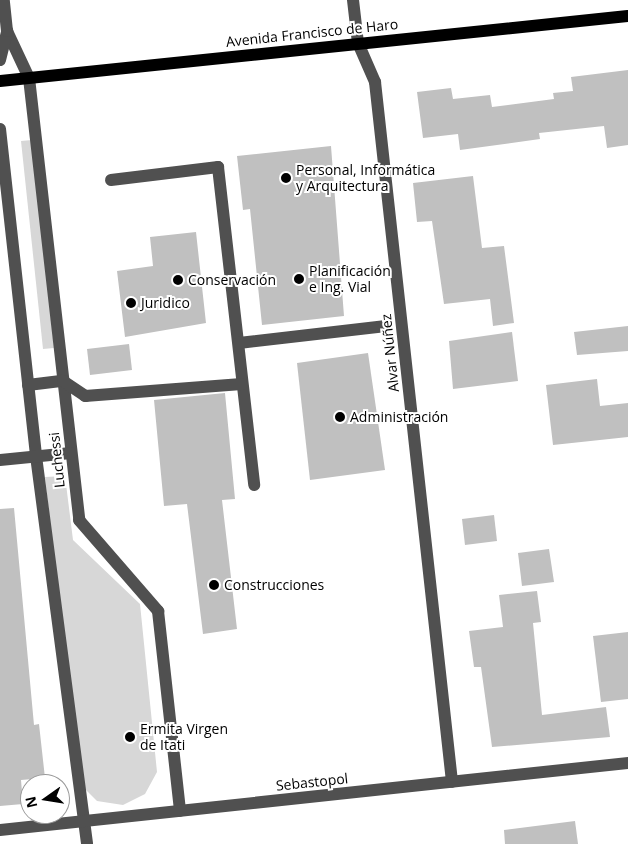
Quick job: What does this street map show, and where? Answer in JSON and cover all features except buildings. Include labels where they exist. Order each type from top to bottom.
[{"type":"main road","name":"Avenida Francisco de Haro","points":[[0,81],[628,16]]},
{"type":"street","points":[[0,60],[7,31],[4,0]]},
{"type":"street","name":"Alvar Núñez","points":[[354,0],[358,43],[375,82],[452,782]]},
{"type":"street","name":"Luchessi","points":[[7,31],[29,78],[79,520],[158,611],[180,811]]},
{"type":"street","name":"Luchessi","points":[[0,128],[36,456],[87,844]]},
{"type":"street","points":[[111,180],[218,167],[254,485]]},
{"type":"street","points":[[238,343],[386,326]]},
{"type":"street","points":[[28,385],[64,380],[85,396],[242,384]]},
{"type":"street","points":[[0,460],[71,452]]},
{"type":"street","name":"Sebastopol","points":[[0,830],[628,763]]},
{"type":"shaded area","points":[[32,140],[54,348],[43,349],[21,141]]},
{"type":"shaded area","points":[[65,476],[73,540],[140,604],[157,772],[145,794],[123,805],[97,801],[79,783],[45,477]]},
{"type":"place","name":"Personal, Informática y Arquitectura","points":[[286,178]]},
{"type":"place","name":"Planificación e Ing. Vial","points":[[299,279]]},
{"type":"place","name":"Conservación","points":[[178,280]]},
{"type":"place","name":"Juridico","points":[[131,303]]},
{"type":"place","name":"Administración","points":[[340,417]]},
{"type":"place","name":"Construcciones","points":[[214,585]]},
{"type":"place","name":"Ermita Virgen de Itati","points":[[130,737]]}]
